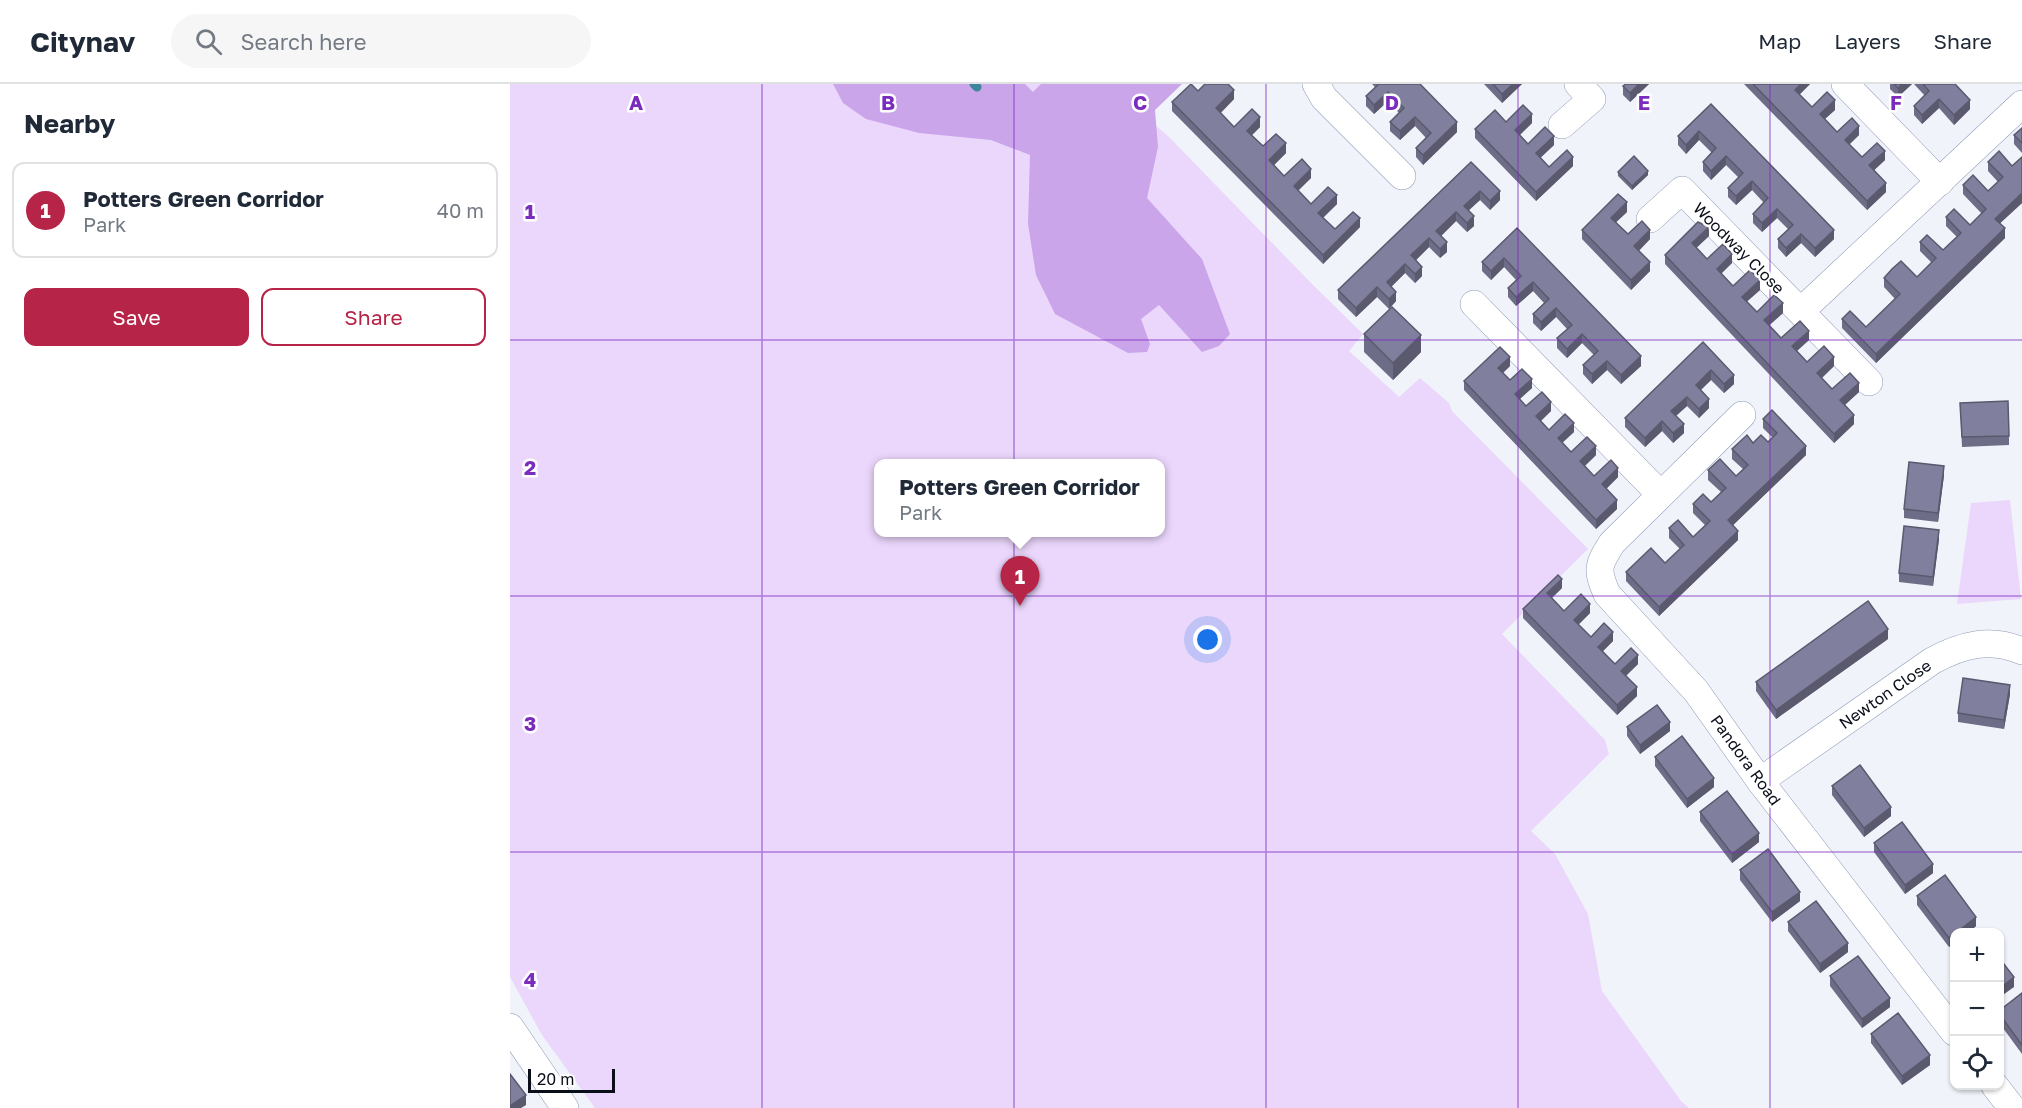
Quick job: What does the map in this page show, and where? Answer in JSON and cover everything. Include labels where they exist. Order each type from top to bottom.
[{"type":"street","points":[[1316,84],[1324,98],[1402,176]]},
{"type":"street","points":[[1562,125],[1592,99],[1578,84]]},
{"type":"street","points":[[1845,84],[1940,182]]},
{"type":"street","points":[[1801,311],[2022,104]]},
{"type":"street","name":"Woodway Close","points":[[1650,219],[1682,190],[1869,382]]},
{"type":"street","points":[[1474,304],[1660,494]]},
{"type":"street","name":"Pandora Road","points":[[1742,415],[1612,543],[1599,563],[1602,581],[1607,594],[1696,691],[1760,781],[1950,1027]]},
{"type":"street","name":"Newton Close","points":[[1760,781],[1932,661],[1951,651],[1970,645],[1990,643],[2009,645],[2022,651]]},
{"type":"street","points":[[510,1027],[565,1108]]},
{"type":"street","points":[[1998,1090],[2012,1108]]},
{"type":"shaded area","points":[[510,84],[1116,84],[1148,119],[1168,136],[1363,334],[1349,351],[1399,397],[1420,378],[1449,403],[1452,411],[1588,549],[1502,634],[1605,740],[1609,754],[1531,831],[1555,854],[1588,914],[1602,991],[1681,1101],[1689,1108],[595,1108],[542,1035],[510,977]]},
{"type":"shaded area","points":[[833,84],[1025,84],[1033,92],[1041,84],[1182,84],[1155,110],[1158,147],[1147,198],[1202,259],[1230,334],[1219,346],[1202,352],[1159,305],[1141,319],[1150,344],[1147,352],[1128,353],[1055,314],[1036,275],[1028,224],[1030,155],[991,140],[919,133],[866,119],[843,103]]},
{"type":"shaded area","points":[[2010,500],[2021,599],[1957,604],[1971,503]]},
{"type":"building","points":[[1191,84],[1198,91],[1205,84],[1228,84],[1234,90],[1216,108],[1234,127],[1252,109],[1260,117],[1247,131],[1263,146],[1276,134],[1286,143],[1269,160],[1284,176],[1302,159],[1311,169],[1294,186],[1311,204],[1328,187],[1337,195],[1318,213],[1335,229],[1353,212],[1360,218],[1323,255],[1172,102]]},
{"type":"building","points":[[1379,84],[1420,84],[1457,122],[1423,155],[1416,148],[1431,133],[1415,117],[1400,131],[1390,122],[1404,108],[1388,92],[1374,105],[1366,96]]},
{"type":"building","points":[[1493,84],[1513,84],[1502,94]]},
{"type":"building","points":[[1639,84],[1630,93],[1623,86]]},
{"type":"building","points":[[1753,84],[1801,84],[1795,90],[1812,107],[1827,92],[1835,100],[1820,114],[1837,132],[1852,118],[1859,126],[1845,140],[1862,157],[1877,143],[1885,151],[1869,165],[1886,183],[1867,201]]},
{"type":"building","points":[[1923,84],[1955,84],[1970,100],[1954,115],[1939,99],[1922,115],[1914,106],[1929,91]]},
{"type":"building","points":[[1711,104],[1834,230],[1815,248],[1801,234],[1786,248],[1778,239],[1793,225],[1777,209],[1762,223],[1753,214],[1768,198],[1752,181],[1736,196],[1728,188],[1743,173],[1726,156],[1711,171],[1703,162],[1716,148],[1699,131],[1686,145],[1678,136]]},
{"type":"building","points":[[1523,105],[1532,114],[1515,130],[1528,144],[1545,127],[1554,136],[1536,153],[1549,167],[1567,150],[1573,157],[1536,192],[1475,129],[1495,110],[1506,122]]},
{"type":"building","points":[[2022,128],[2022,143],[2014,135]]},
{"type":"building","points":[[1999,151],[2012,166],[2022,157],[2022,193],[1995,219],[2005,228],[1876,354],[1842,319],[1850,311],[1866,327],[1900,294],[1884,278],[1892,269],[1901,261],[1917,277],[1936,258],[1920,242],[1927,235],[1943,250],[1961,233],[1946,217],[1954,209],[1970,225],[1986,209],[1963,185],[1973,175],[1988,191],[2003,177],[1988,162]]},
{"type":"building","points":[[1634,156],[1648,171],[1632,186],[1618,172]]},
{"type":"building","points":[[1471,162],[1500,191],[1490,201],[1480,191],[1464,206],[1474,216],[1467,223],[1456,212],[1436,231],[1447,242],[1440,249],[1429,238],[1411,255],[1422,267],[1415,274],[1405,264],[1387,282],[1396,292],[1389,299],[1377,287],[1356,308],[1338,290]]},
{"type":"building","points":[[1618,194],[1627,202],[1611,218],[1628,234],[1642,221],[1650,230],[1634,246],[1650,262],[1631,280],[1582,230]]},
{"type":"building","points":[[1698,222],[1709,227],[1692,243],[1707,259],[1723,244],[1732,254],[1717,269],[1733,286],[1750,270],[1760,280],[1742,297],[1757,312],[1774,295],[1783,303],[1764,320],[1781,338],[1800,321],[1809,331],[1792,346],[1807,362],[1824,346],[1834,357],[1817,373],[1832,389],[1850,373],[1859,383],[1840,400],[1854,415],[1834,434],[1665,255]]},
{"type":"building","points":[[1517,228],[1641,356],[1621,375],[1607,361],[1592,374],[1583,365],[1598,351],[1582,334],[1567,349],[1557,338],[1572,325],[1556,308],[1541,322],[1533,314],[1549,299],[1533,282],[1516,297],[1508,288],[1521,276],[1504,258],[1491,271],[1482,262]]},
{"type":"building","points":[[1392,307],[1421,335],[1393,363],[1364,334]]},
{"type":"building","points":[[1703,342],[1734,375],[1724,384],[1711,370],[1696,385],[1709,399],[1699,409],[1687,397],[1671,411],[1684,424],[1673,433],[1662,421],[1645,438],[1625,418]]},
{"type":"building","points":[[1500,347],[1510,357],[1498,368],[1510,380],[1522,369],[1532,379],[1515,394],[1526,406],[1542,392],[1551,402],[1536,416],[1549,430],[1565,414],[1574,423],[1558,438],[1571,452],[1587,437],[1596,446],[1580,461],[1594,476],[1611,460],[1618,468],[1602,484],[1617,500],[1596,520],[1464,381]]},
{"type":"building","points":[[2008,401],[2009,436],[1962,437],[1960,403]]},
{"type":"building","points":[[1772,410],[1806,446],[1728,520],[1738,531],[1659,607],[1626,572],[1651,548],[1665,563],[1684,545],[1669,528],[1678,520],[1693,537],[1710,521],[1693,504],[1703,494],[1711,502],[1726,488],[1708,470],[1720,459],[1736,476],[1748,465],[1732,449],[1747,435],[1753,443],[1761,435],[1768,442],[1777,433],[1763,419]]},
{"type":"building","points":[[1909,462],[1944,466],[1938,513],[1904,509]]},
{"type":"building","points":[[1904,526],[1939,530],[1933,577],[1899,573]]},
{"type":"building","points":[[1558,575],[1562,579],[1547,593],[1564,611],[1581,594],[1590,604],[1574,620],[1591,637],[1604,623],[1613,632],[1598,647],[1615,664],[1631,648],[1638,655],[1621,671],[1637,687],[1617,705],[1523,609]]},
{"type":"building","points":[[1868,601],[1888,629],[1776,710],[1756,682]]},
{"type":"building","points":[[1963,678],[2010,685],[2004,720],[1958,713]]},
{"type":"building","points":[[1657,705],[1670,722],[1640,745],[1627,727]]},
{"type":"building","points":[[1682,736],[1714,778],[1687,799],[1655,757]]},
{"type":"building","points":[[1860,765],[1891,807],[1864,828],[1832,786]]},
{"type":"building","points":[[1727,791],[1759,833],[1732,854],[1700,812]]},
{"type":"building","points":[[1902,822],[1933,864],[1905,885],[1874,843]]},
{"type":"building","points":[[1768,849],[1800,892],[1772,912],[1740,870]]},
{"type":"building","points":[[1945,875],[1976,917],[1962,928],[1950,928],[1949,938],[1917,896]]},
{"type":"building","points":[[1816,901],[1848,943],[1820,964],[1788,922]]},
{"type":"building","points":[[1858,956],[1890,998],[1862,1019],[1830,976]]},
{"type":"building","points":[[2004,964],[2014,977],[2004,985]]},
{"type":"building","points":[[2022,993],[2022,1045],[2004,1020],[2004,1007]]},
{"type":"building","points":[[1898,1013],[1930,1055],[1902,1076],[1871,1034]]},
{"type":"building","points":[[510,1074],[526,1095],[510,1106]]},
{"type":"waterway","points":[[974,84],[977,87]]},
{"type":"place","name":"Potters Green Corridor","points":[[1020,606]]}]
